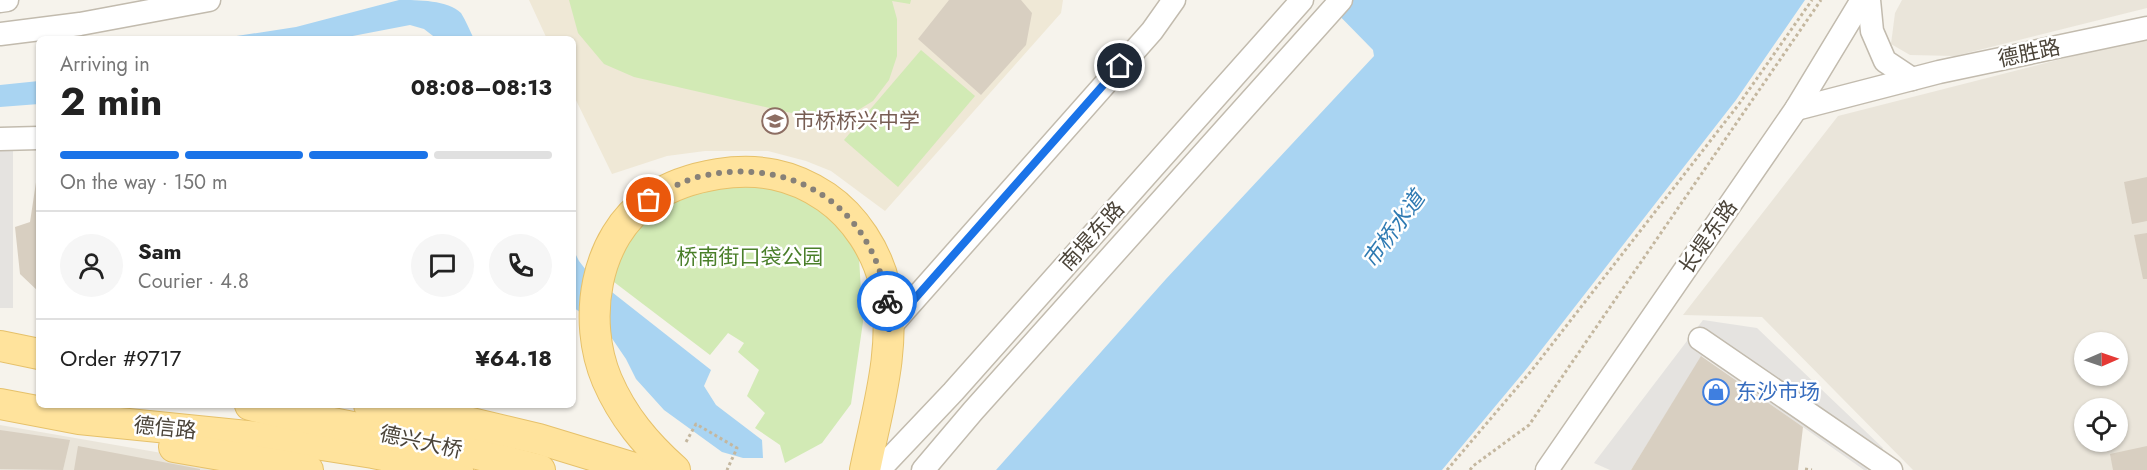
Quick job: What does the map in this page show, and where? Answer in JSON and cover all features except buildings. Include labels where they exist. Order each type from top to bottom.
[{"type":"main road","points":[[675,470],[648,446],[626,416],[607,379],[594,331],[600,272],[613,243],[628,220],[649,200],[674,185],[699,177],[735,171],[757,172],[793,179],[810,187],[851,219],[869,245],[878,264],[884,284],[889,328],[884,380],[865,470]]},
{"type":"main road","points":[[0,346],[36,353]]},
{"type":"main road","name":"德信路","points":[[0,404],[79,419],[299,430]]},
{"type":"main road","points":[[256,408],[299,430]]},
{"type":"main road","points":[[408,408],[447,411],[641,470]]},
{"type":"main road","points":[[79,419],[141,441],[308,470]]},
{"type":"main road","name":"德兴大桥","points":[[299,430],[458,470]]},
{"type":"main road","name":"德兴大桥","points":[[299,430],[391,435],[540,470]]},
{"type":"street","points":[[0,1],[7,0]]},
{"type":"street","points":[[0,34],[80,24],[209,0]]},
{"type":"street","points":[[889,328],[1152,31],[1174,0]]},
{"type":"street","name":"南堤东路","points":[[879,470],[953,392],[1302,0]]},
{"type":"street","name":"南堤东路","points":[[922,470],[1341,0]]},
{"type":"street","name":"长堤东路","points":[[1547,470],[1796,109],[1862,0]]},
{"type":"street","points":[[1869,0],[1872,31],[1885,61],[1912,79]]},
{"type":"street","name":"德胜路","points":[[1796,109],[1912,79],[2147,28]]},
{"type":"street","points":[[0,139],[36,138]]},
{"type":"street","points":[[1700,339],[1891,470]]},
{"type":"path","points":[[1447,470],[1532,370],[1725,122],[1812,0]]},
{"type":"path","points":[[1470,470],[1529,426],[1821,0]]},
{"type":"path","points":[[686,442],[696,424],[737,448],[727,470]]},
{"type":"path","points":[[1805,469],[1812,470]]},
{"type":"shaded area","name":"市桥桥兴中学","points":[[529,0],[1063,0],[1061,13],[885,211],[831,171],[806,161],[768,151],[705,151],[667,156],[612,174],[576,100],[576,36],[546,36]]},
{"type":"shaded area","points":[[1902,0],[2147,0],[2147,8],[1955,56],[1910,55],[1891,44],[1895,13]]},
{"type":"shaded area","points":[[2147,37],[2147,470],[1913,470],[1762,317],[1683,315],[1838,116]]},
{"type":"shaded area","points":[[0,147],[13,147],[13,308],[0,308]]},
{"type":"shaded area","points":[[1703,320],[1757,328],[1883,448],[1867,470],[1702,356],[1631,470],[1610,470],[1594,463]]},
{"type":"shaded area","points":[[0,425],[179,456],[257,470],[0,470]]},
{"type":"green space","points":[[569,0],[911,0],[910,4],[892,1],[897,19],[897,56],[889,80],[873,101],[855,112],[822,120],[634,77],[604,64],[578,33]]},
{"type":"green space","points":[[921,50],[975,96],[898,187],[844,140]]},
{"type":"green space","name":"桥南街口袋公园","points":[[723,178],[806,194],[858,242],[863,322],[851,404],[822,443],[785,463],[780,445],[755,428],[765,413],[747,396],[759,370],[738,352],[744,343],[728,333],[710,355],[614,282],[614,269],[625,233],[663,198]]},
{"type":"water","points":[[399,0],[415,0],[448,5],[455,9],[461,13],[472,36],[433,36],[424,29],[410,25],[353,36],[237,36],[296,27]]},
{"type":"water","name":"市桥水道","points":[[1324,0],[1805,0],[1736,100],[1528,367],[1442,470],[996,470],[1166,279],[1374,56],[1373,50]]},
{"type":"water","points":[[36,81],[36,104],[0,107],[0,85]]},
{"type":"water","points":[[576,255],[589,274],[711,370],[704,386],[716,405],[762,440],[763,458],[743,458],[722,452],[664,410],[636,379],[609,334],[576,309]]},
{"type":"way so far","points":[[649,200],[674,185],[699,177],[735,171],[757,172],[793,179],[810,187],[851,219],[869,245],[878,264],[887,301]]},
{"type":"place","name":"市桥桥兴中学","points":[[775,121]]},
{"type":"place","name":"东沙市场","points":[[1716,392]]},
{"type":"route","points":[[887,301],[889,328],[1120,66]]}]
